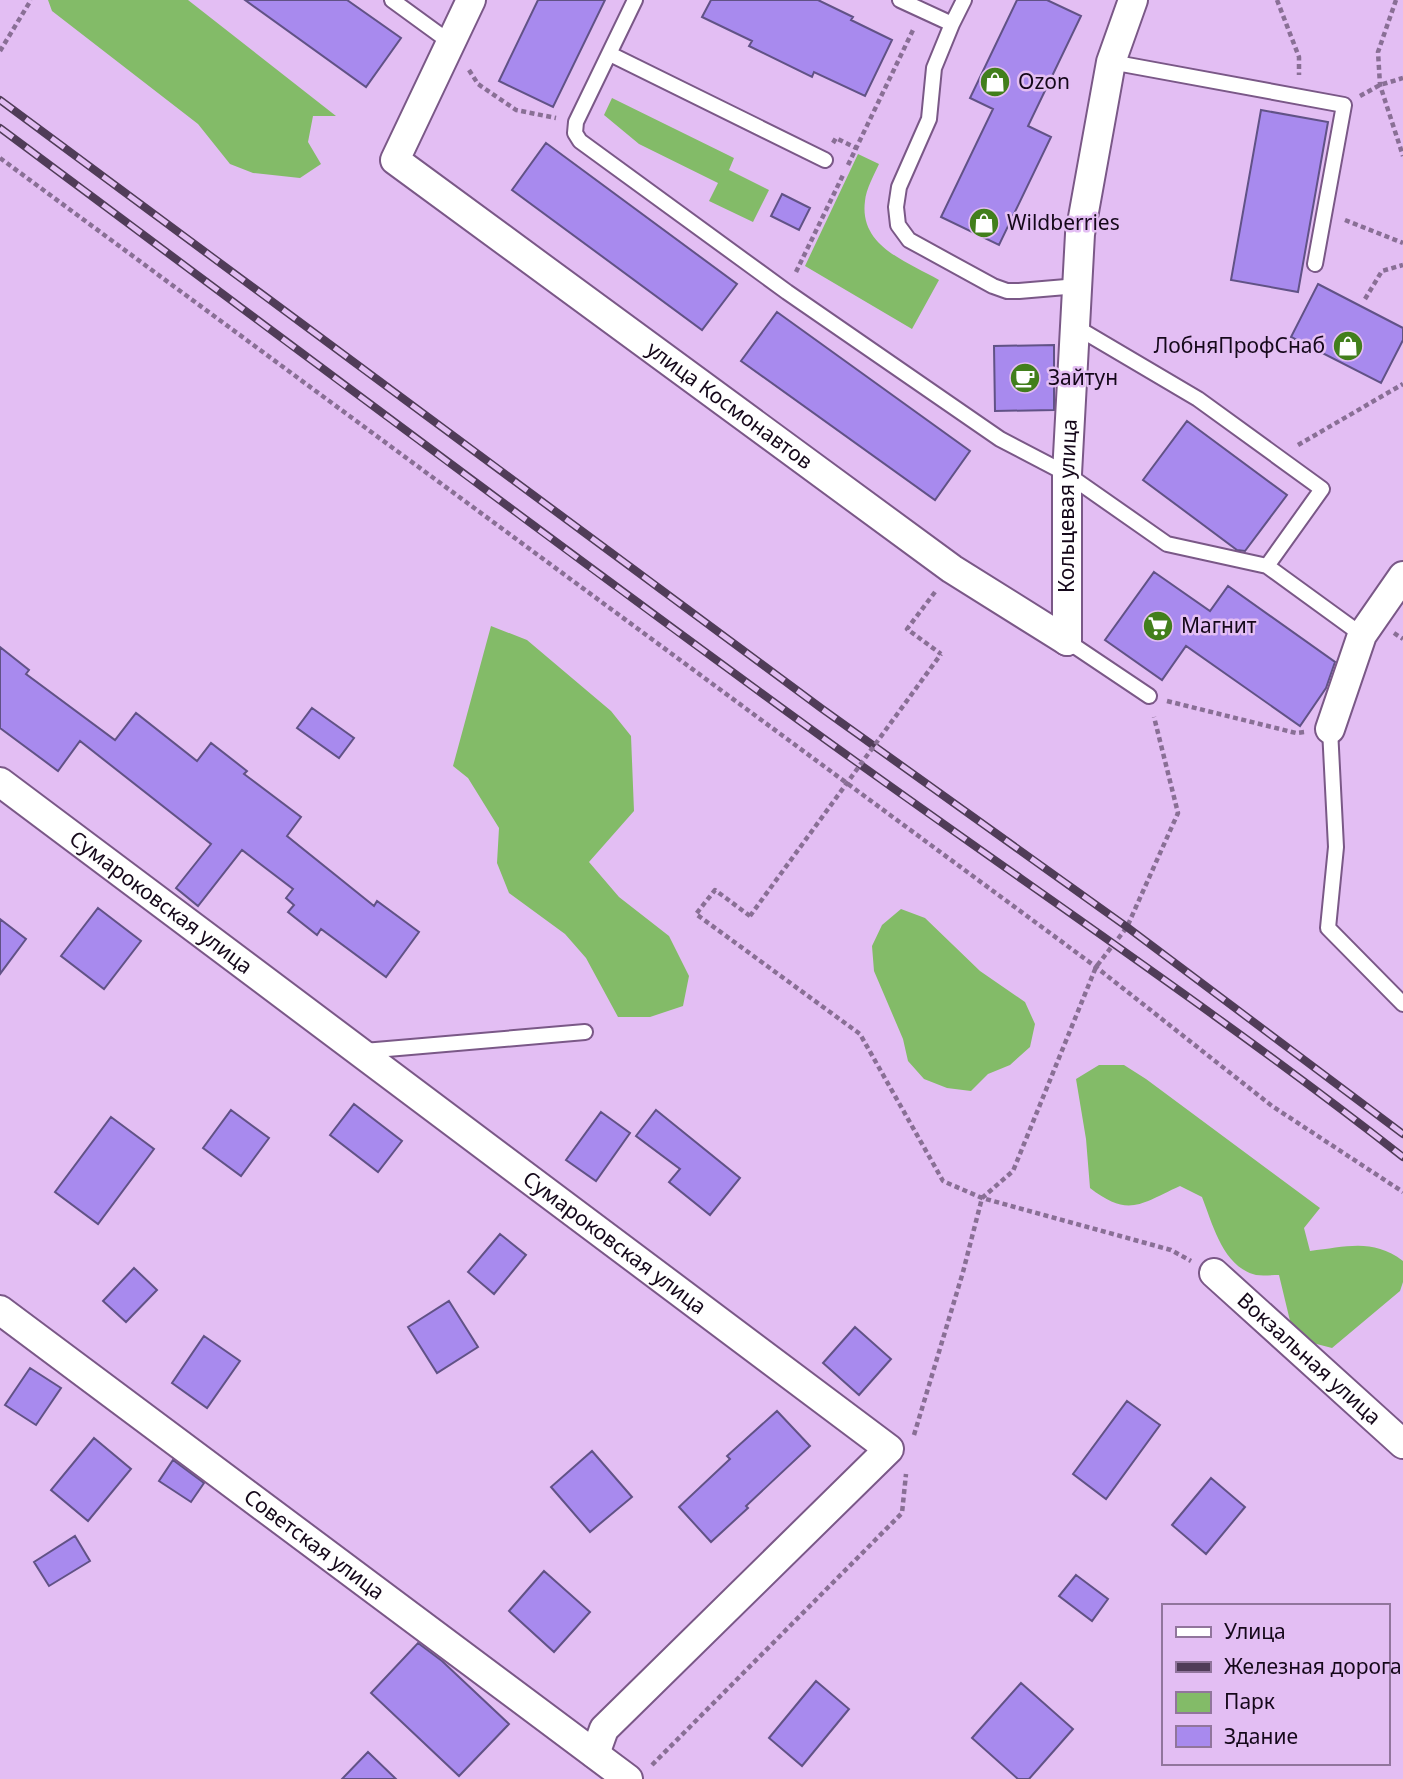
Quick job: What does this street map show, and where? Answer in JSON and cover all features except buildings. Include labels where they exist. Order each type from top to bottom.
[{"type":"street","points":[[451,43],[471,0]]},
{"type":"street","name":"Кольцевая улица","points":[[1068,641],[1067,474],[1080,234],[1111,62],[1133,0]]},
{"type":"street","name":"улица Космонавтов","points":[[451,43],[395,160],[952,569],[1068,641]]},
{"type":"street","points":[[1330,729],[1362,635],[1403,576]]},
{"type":"street","name":"Сумароковская улица","points":[[0,782],[889,1449],[604,1729],[595,1754]]},
{"type":"street","name":"Вокзальная улица","points":[[1214,1273],[1403,1444]]},
{"type":"street","name":"Советская улица","points":[[0,1310],[595,1754],[630,1776]]},
{"type":"lane","points":[[392,0],[451,43]]},
{"type":"lane","points":[[635,0],[576,122],[575,133],[580,141],[787,292],[1000,439],[1067,474],[1167,544],[1267,566],[1362,635]]},
{"type":"lane","points":[[900,0],[952,24]]},
{"type":"lane","points":[[964,0],[934,68],[929,119],[899,187],[896,207],[898,225],[909,240],[993,286],[1007,290],[1078,286]]},
{"type":"lane","points":[[610,54],[825,160]]},
{"type":"lane","points":[[1111,62],[1344,104],[1315,264]]},
{"type":"lane","points":[[1076,327],[1198,399],[1322,489],[1267,566]]},
{"type":"lane","points":[[1068,641],[1149,696]]},
{"type":"lane","points":[[1330,729],[1336,847],[1328,928],[1403,1004]]},
{"type":"lane","points":[[359,1051],[585,1032]]},
{"type":"path","points":[[0,51],[31,0]]},
{"type":"path","points":[[1276,0],[1299,57],[1300,97]]},
{"type":"path","points":[[1396,0],[1378,52],[1380,85],[1403,156]]},
{"type":"path","points":[[787,292],[922,10]]},
{"type":"path","points":[[451,43],[478,84],[516,110],[576,122]]},
{"type":"path","points":[[1344,104],[1380,85],[1403,78]]},
{"type":"path","points":[[0,158],[1096,967],[1272,1107],[1403,1192]]},
{"type":"path","points":[[1325,212],[1403,243]]},
{"type":"path","points":[[1365,299],[1382,271],[1403,265]]},
{"type":"path","points":[[1278,457],[1403,384]]},
{"type":"path","points":[[952,569],[907,629],[941,654],[750,916],[715,890],[696,914],[860,1034],[943,1181],[982,1198],[1171,1250],[1214,1273]]},
{"type":"path","points":[[912,1442],[963,1272],[982,1198],[1013,1171],[1096,967],[1127,927],[1178,813],[1149,696],[1296,733],[1330,729]]},
{"type":"path","points":[[630,1776],[902,1513],[906,1466]]},
{"type":"green space","points":[[48,0],[188,0],[336,116],[313,116],[308,142],[321,164],[300,178],[253,173],[230,164],[198,124],[52,11]]},
{"type":"green space","points":[[612,98],[734,158],[729,170],[769,190],[753,222],[709,201],[718,183],[639,144],[604,115]]},
{"type":"green space","points":[[858,154],[879,164],[865,201],[865,217],[869,230],[887,250],[939,280],[912,329],[805,266]]},
{"type":"green space","points":[[491,626],[527,640],[611,711],[631,736],[634,811],[589,862],[619,897],[669,936],[689,976],[683,1006],[650,1017],[618,1017],[586,958],[565,934],[509,893],[497,863],[499,828],[468,778],[453,766]]},
{"type":"green space","points":[[901,909],[925,918],[980,971],[1025,1002],[1035,1024],[1030,1047],[1010,1065],[988,1074],[971,1091],[947,1088],[924,1079],[908,1061],[903,1039],[874,971],[872,946],[882,925]]},
{"type":"green space","points":[[1099,1065],[1124,1065],[1146,1079],[1320,1208],[1304,1228],[1310,1251],[1348,1246],[1370,1247],[1381,1249],[1403,1261],[1400,1291],[1332,1348],[1309,1342],[1291,1325],[1279,1275],[1256,1275],[1235,1263],[1215,1232],[1202,1197],[1180,1186],[1144,1202],[1125,1205],[1115,1203],[1090,1188],[1086,1139],[1076,1079]]},
{"type":"railway","points":[[0,100],[821,708],[1127,927],[1403,1134]]},
{"type":"railway","points":[[0,128],[707,653],[882,781],[1256,1046],[1403,1157]]},
{"type":"place","name":"Ozon","points":[[995,82]]},
{"type":"place","name":"Wildberries","points":[[984,223]]},
{"type":"place","name":"ЛобняПрофСнаб","points":[[1348,346]]},
{"type":"place","name":"Зайтун","points":[[1025,378]]},
{"type":"place","name":"Магнит","points":[[1158,626]]}]
